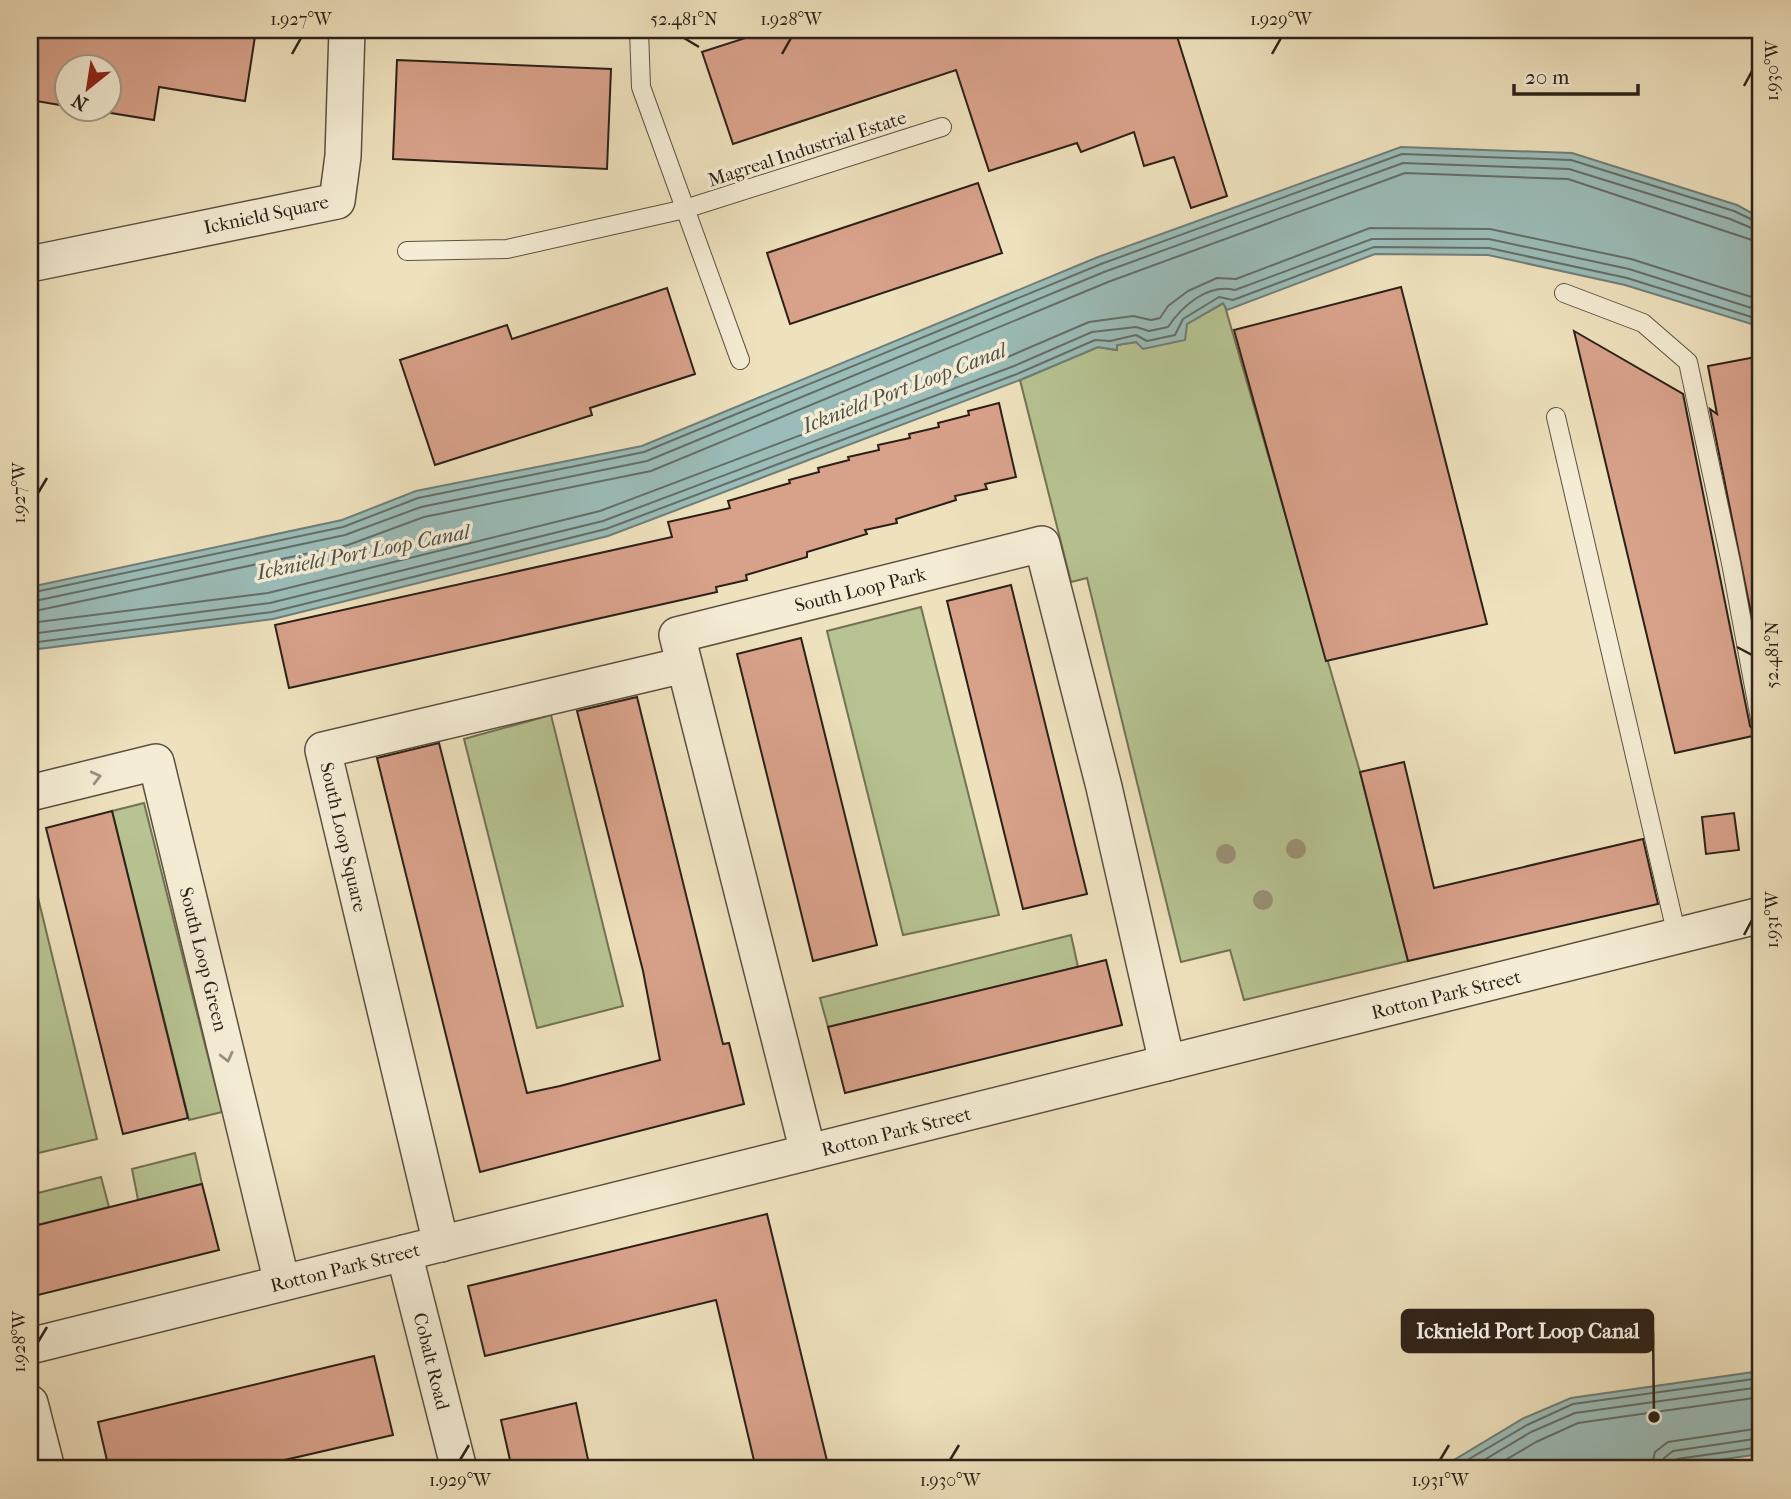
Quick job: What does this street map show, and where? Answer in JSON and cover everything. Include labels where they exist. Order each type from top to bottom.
[{"type":"street","name":"Icknield Square","points":[[30,264],[337,201],[344,156],[346,30]]},
{"type":"street","name":"South Loop Park","points":[[808,1152],[677,635],[1042,544],[1104,787],[1167,1063]]},
{"type":"street","name":"South Loop Square","points":[[441,1244],[323,750],[684,665]]},
{"type":"street","name":"South Loop Green","points":[[30,793],[156,762],[282,1283]]},
{"type":"street","name":"Rotton Park Street","points":[[30,1346],[1761,915]]},
{"type":"street","name":"Cobalt Road","points":[[404,1253],[459,1469]]},
{"type":"street","points":[[30,1403],[47,1469]]},
{"type":"lane","points":[[639,30],[641,87],[740,360]]},
{"type":"lane","name":"Magreal Industrial Estate","points":[[407,251],[507,249],[685,209],[942,127]]},
{"type":"lane","points":[[1564,293],[1643,323],[1688,362],[1731,563],[1761,724]]},
{"type":"lane","points":[[1556,417],[1677,936]]},
{"type":"green space","points":[[1224,303],[1360,772],[1408,961],[1244,1000],[1230,950],[1181,962],[1087,578],[1071,582],[1020,380],[1098,347],[1117,350],[1117,345],[1184,334],[1187,324]]},
{"type":"green space","points":[[921,607],[999,915],[903,935],[827,631]]},
{"type":"green space","points":[[551,715],[623,1006],[537,1028],[464,739]]},
{"type":"green space","points":[[144,803],[222,1112],[189,1120],[112,811]]},
{"type":"green space","points":[[30,865],[97,1139],[30,1155]]},
{"type":"green space","points":[[1071,935],[1078,967],[828,1027],[820,998]]},
{"type":"green space","points":[[195,1153],[202,1184],[138,1200],[132,1169]]},
{"type":"green space","points":[[101,1177],[109,1207],[30,1227],[30,1195]]},
{"type":"water","points":[[1401,147],[1572,153],[1737,205],[1761,218],[1761,327],[1625,285],[1488,255],[1375,254],[1227,310],[1223,303],[1187,324],[1185,340],[1143,349],[1136,342],[1117,345],[1117,350],[1098,347],[1020,380],[608,536],[273,619],[30,650],[30,587],[342,520],[416,491],[642,446],[1098,257]]},
{"type":"water","points":[[1761,1371],[1761,1454],[1654,1469],[1439,1469],[1524,1418],[1571,1398]]},
{"type":"building","points":[[30,30],[256,30],[245,101],[159,87],[154,120],[122,115],[122,52],[52,52],[52,104],[30,100]]},
{"type":"building","points":[[770,30],[1175,30],[1227,196],[1191,208],[1174,157],[1144,166],[1134,132],[1081,152],[1077,143],[989,171],[956,70],[733,144],[702,52]]},
{"type":"building","points":[[397,60],[611,69],[607,169],[393,159]]},
{"type":"building","points":[[978,183],[1002,253],[790,324],[767,253]]},
{"type":"building","points":[[1401,287],[1487,624],[1326,661],[1234,330]]},
{"type":"building","points":[[667,288],[695,374],[590,408],[592,415],[435,465],[400,360],[507,325],[512,339]]},
{"type":"building","points":[[1574,331],[1683,394],[1750,726],[1757,735],[1675,753]]},
{"type":"building","points":[[1761,356],[1761,663],[1710,409],[1717,414],[1708,366]]},
{"type":"building","points":[[999,403],[1016,477],[985,484],[987,489],[955,496],[956,500],[896,519],[897,523],[865,530],[867,534],[807,552],[807,557],[746,575],[747,580],[716,587],[717,592],[289,688],[275,625],[672,537],[668,522],[730,508],[728,501],[790,483],[789,480],[819,472],[818,468],[879,450],[878,445],[910,438],[909,434],[939,427],[938,423],[969,415],[968,411]]},
{"type":"building","points":[[1011,585],[1087,894],[1023,909],[947,601]]},
{"type":"building","points":[[801,638],[877,945],[813,961],[737,654]]},
{"type":"building","points":[[637,697],[723,1044],[729,1043],[744,1104],[480,1172],[377,758],[439,743],[527,1093],[560,1086],[660,1060],[643,971],[577,711]]},
{"type":"building","points":[[1404,762],[1434,888],[1643,839],[1658,904],[1408,961],[1360,772]]},
{"type":"building","points":[[112,811],[188,1118],[123,1134],[46,828]]},
{"type":"building","points":[[1734,813],[1739,850],[1706,854],[1702,817]]},
{"type":"building","points":[[1106,960],[1122,1025],[845,1093],[828,1027]]},
{"type":"building","points":[[202,1184],[219,1250],[30,1297],[30,1227]]},
{"type":"building","points":[[767,1214],[829,1469],[756,1469],[716,1300],[485,1356],[468,1286]]},
{"type":"building","points":[[374,1356],[393,1435],[246,1469],[109,1469],[98,1422]]},
{"type":"building","points":[[576,1403],[590,1469],[512,1469],[501,1420]]},
{"type":"place","name":"Icknield Port Loop Canal","points":[[1654,1417]]}]
